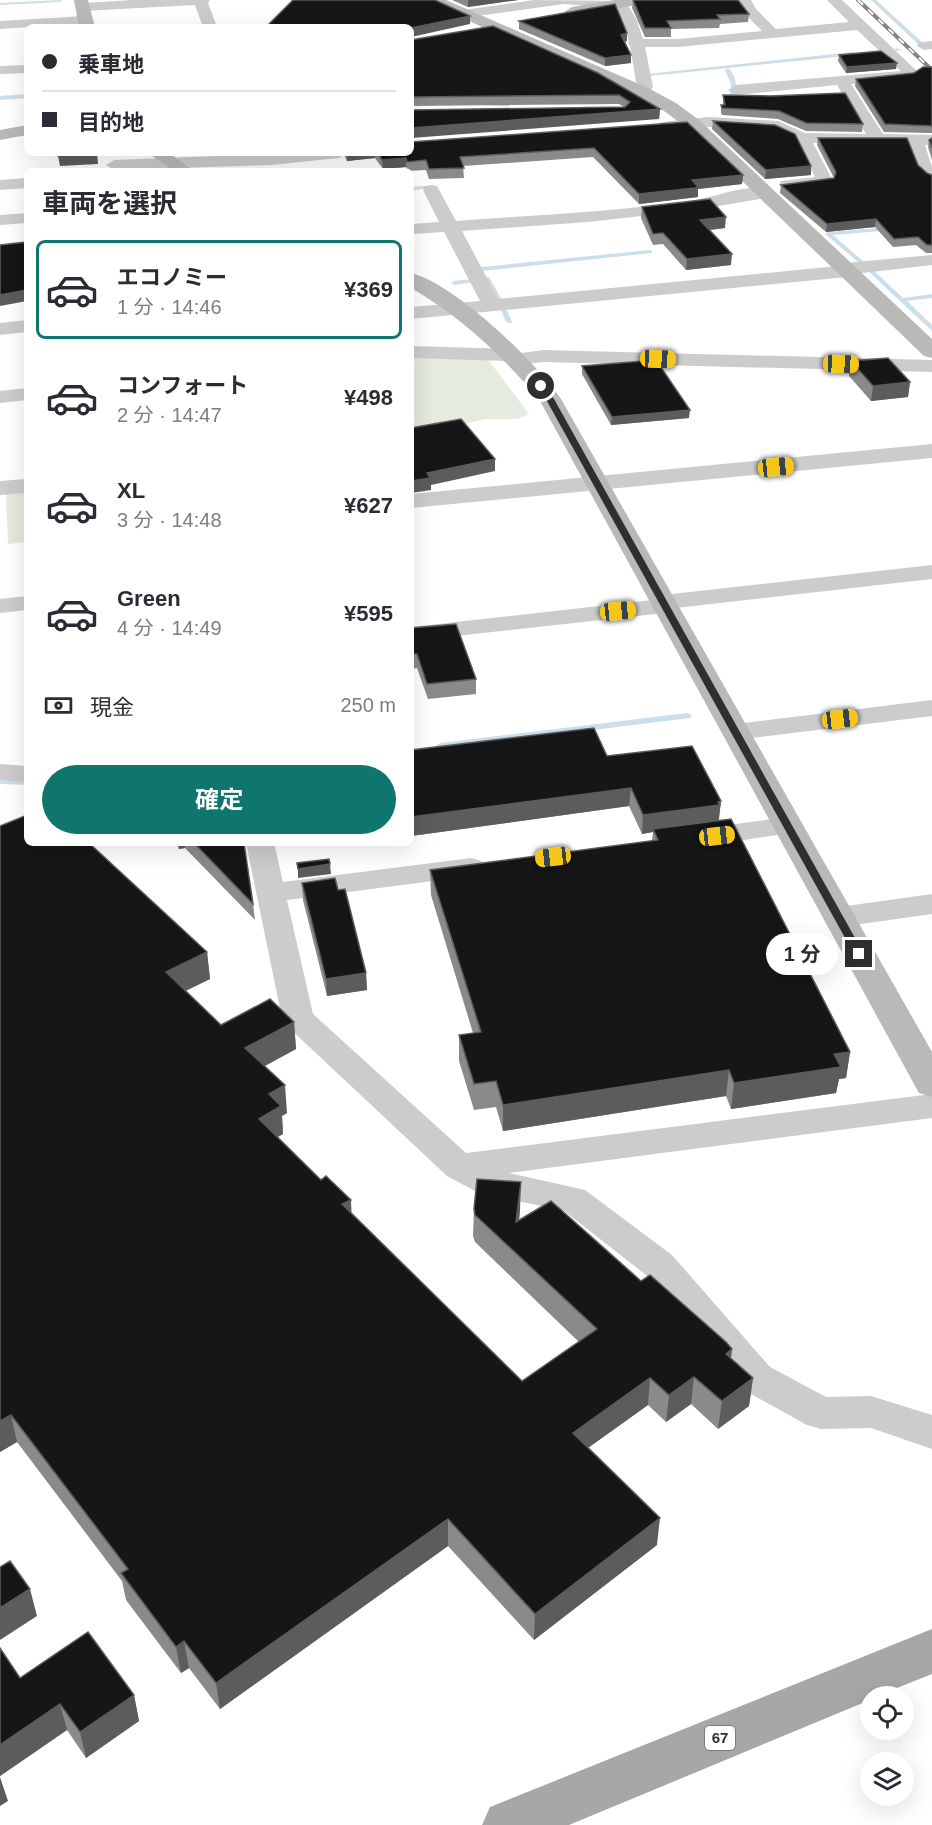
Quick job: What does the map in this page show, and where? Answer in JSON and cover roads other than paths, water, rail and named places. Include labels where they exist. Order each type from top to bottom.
[{"type":"main road","name":"67","points":[[508,1825],[932,1651]]},
{"type":"street","points":[[0,25],[201,0],[209,24]]},
{"type":"street","points":[[434,0],[490,27],[642,92],[670,107],[693,124],[932,351]]},
{"type":"street","points":[[463,14],[563,0],[617,4]]},
{"type":"street","points":[[471,31],[641,0]]},
{"type":"street","points":[[744,0],[750,11],[773,34]]},
{"type":"street","points":[[736,90],[912,74],[834,0]]},
{"type":"street","points":[[617,4],[630,21],[645,87],[642,92]]},
{"type":"street","points":[[635,43],[678,43],[861,25]]},
{"type":"street","points":[[0,70],[24,69]]},
{"type":"street","points":[[841,80],[878,140]]},
{"type":"street","points":[[646,109],[670,107]]},
{"type":"street","points":[[647,128],[709,123],[778,126],[802,138],[924,140],[924,168],[932,176]]},
{"type":"street","points":[[0,135],[24,131]]},
{"type":"street","points":[[414,229],[588,217],[696,205],[763,190],[825,181],[802,138]]},
{"type":"street","points":[[113,163],[254,160],[303,156]]},
{"type":"street","points":[[0,185],[24,183]]},
{"type":"street","points":[[431,190],[492,305]]},
{"type":"street","points":[[0,220],[24,218]]},
{"type":"street","points":[[414,313],[932,260]]},
{"type":"street","points":[[414,281],[458,308],[515,357],[550,399],[838,917],[922,1046],[932,1084]]},
{"type":"street","points":[[0,329],[24,326]]},
{"type":"street","points":[[414,352],[515,357],[932,366]]},
{"type":"street","points":[[0,397],[24,393]]},
{"type":"street","points":[[414,501],[597,485],[932,451]]},
{"type":"street","points":[[0,489],[24,486]]},
{"type":"street","points":[[414,634],[932,572]]},
{"type":"street","points":[[0,606],[24,603]]},
{"type":"street","points":[[735,732],[932,708]]},
{"type":"street","points":[[0,772],[24,774]]},
{"type":"street","points":[[670,842],[788,826]]},
{"type":"street","points":[[261,846],[298,1018],[459,1167],[487,1182],[573,1199],[658,1265],[756,1378],[821,1413],[871,1412],[932,1432]]},
{"type":"street","points":[[271,893],[494,864]]},
{"type":"street","points":[[838,917],[932,904]]},
{"type":"street","points":[[459,1167],[932,1106]]},
{"type":"waterway","points":[[873,0],[921,44],[932,43]]},
{"type":"waterway","points":[[0,4],[60,1]]},
{"type":"waterway","points":[[650,74],[853,54]]},
{"type":"waterway","points":[[728,70],[734,84],[733,97],[737,97]]},
{"type":"waterway","points":[[0,98],[24,96]]},
{"type":"waterway","points":[[414,189],[424,188]]},
{"type":"waterway","points":[[863,264],[828,234],[892,229]]},
{"type":"waterway","points":[[482,269],[650,252]]},
{"type":"waterway","points":[[870,270],[901,300]]},
{"type":"waterway","points":[[486,277],[499,300]]},
{"type":"waterway","points":[[454,283],[472,281]]},
{"type":"waterway","points":[[901,300],[932,296]]},
{"type":"waterway","points":[[901,300],[932,329]]},
{"type":"waterway","points":[[503,308],[509,322]]},
{"type":"waterway","points":[[440,746],[687,716]]},
{"type":"waterway","points":[[0,781],[24,782]]},
{"type":"railway","points":[[858,0],[932,70]]}]
